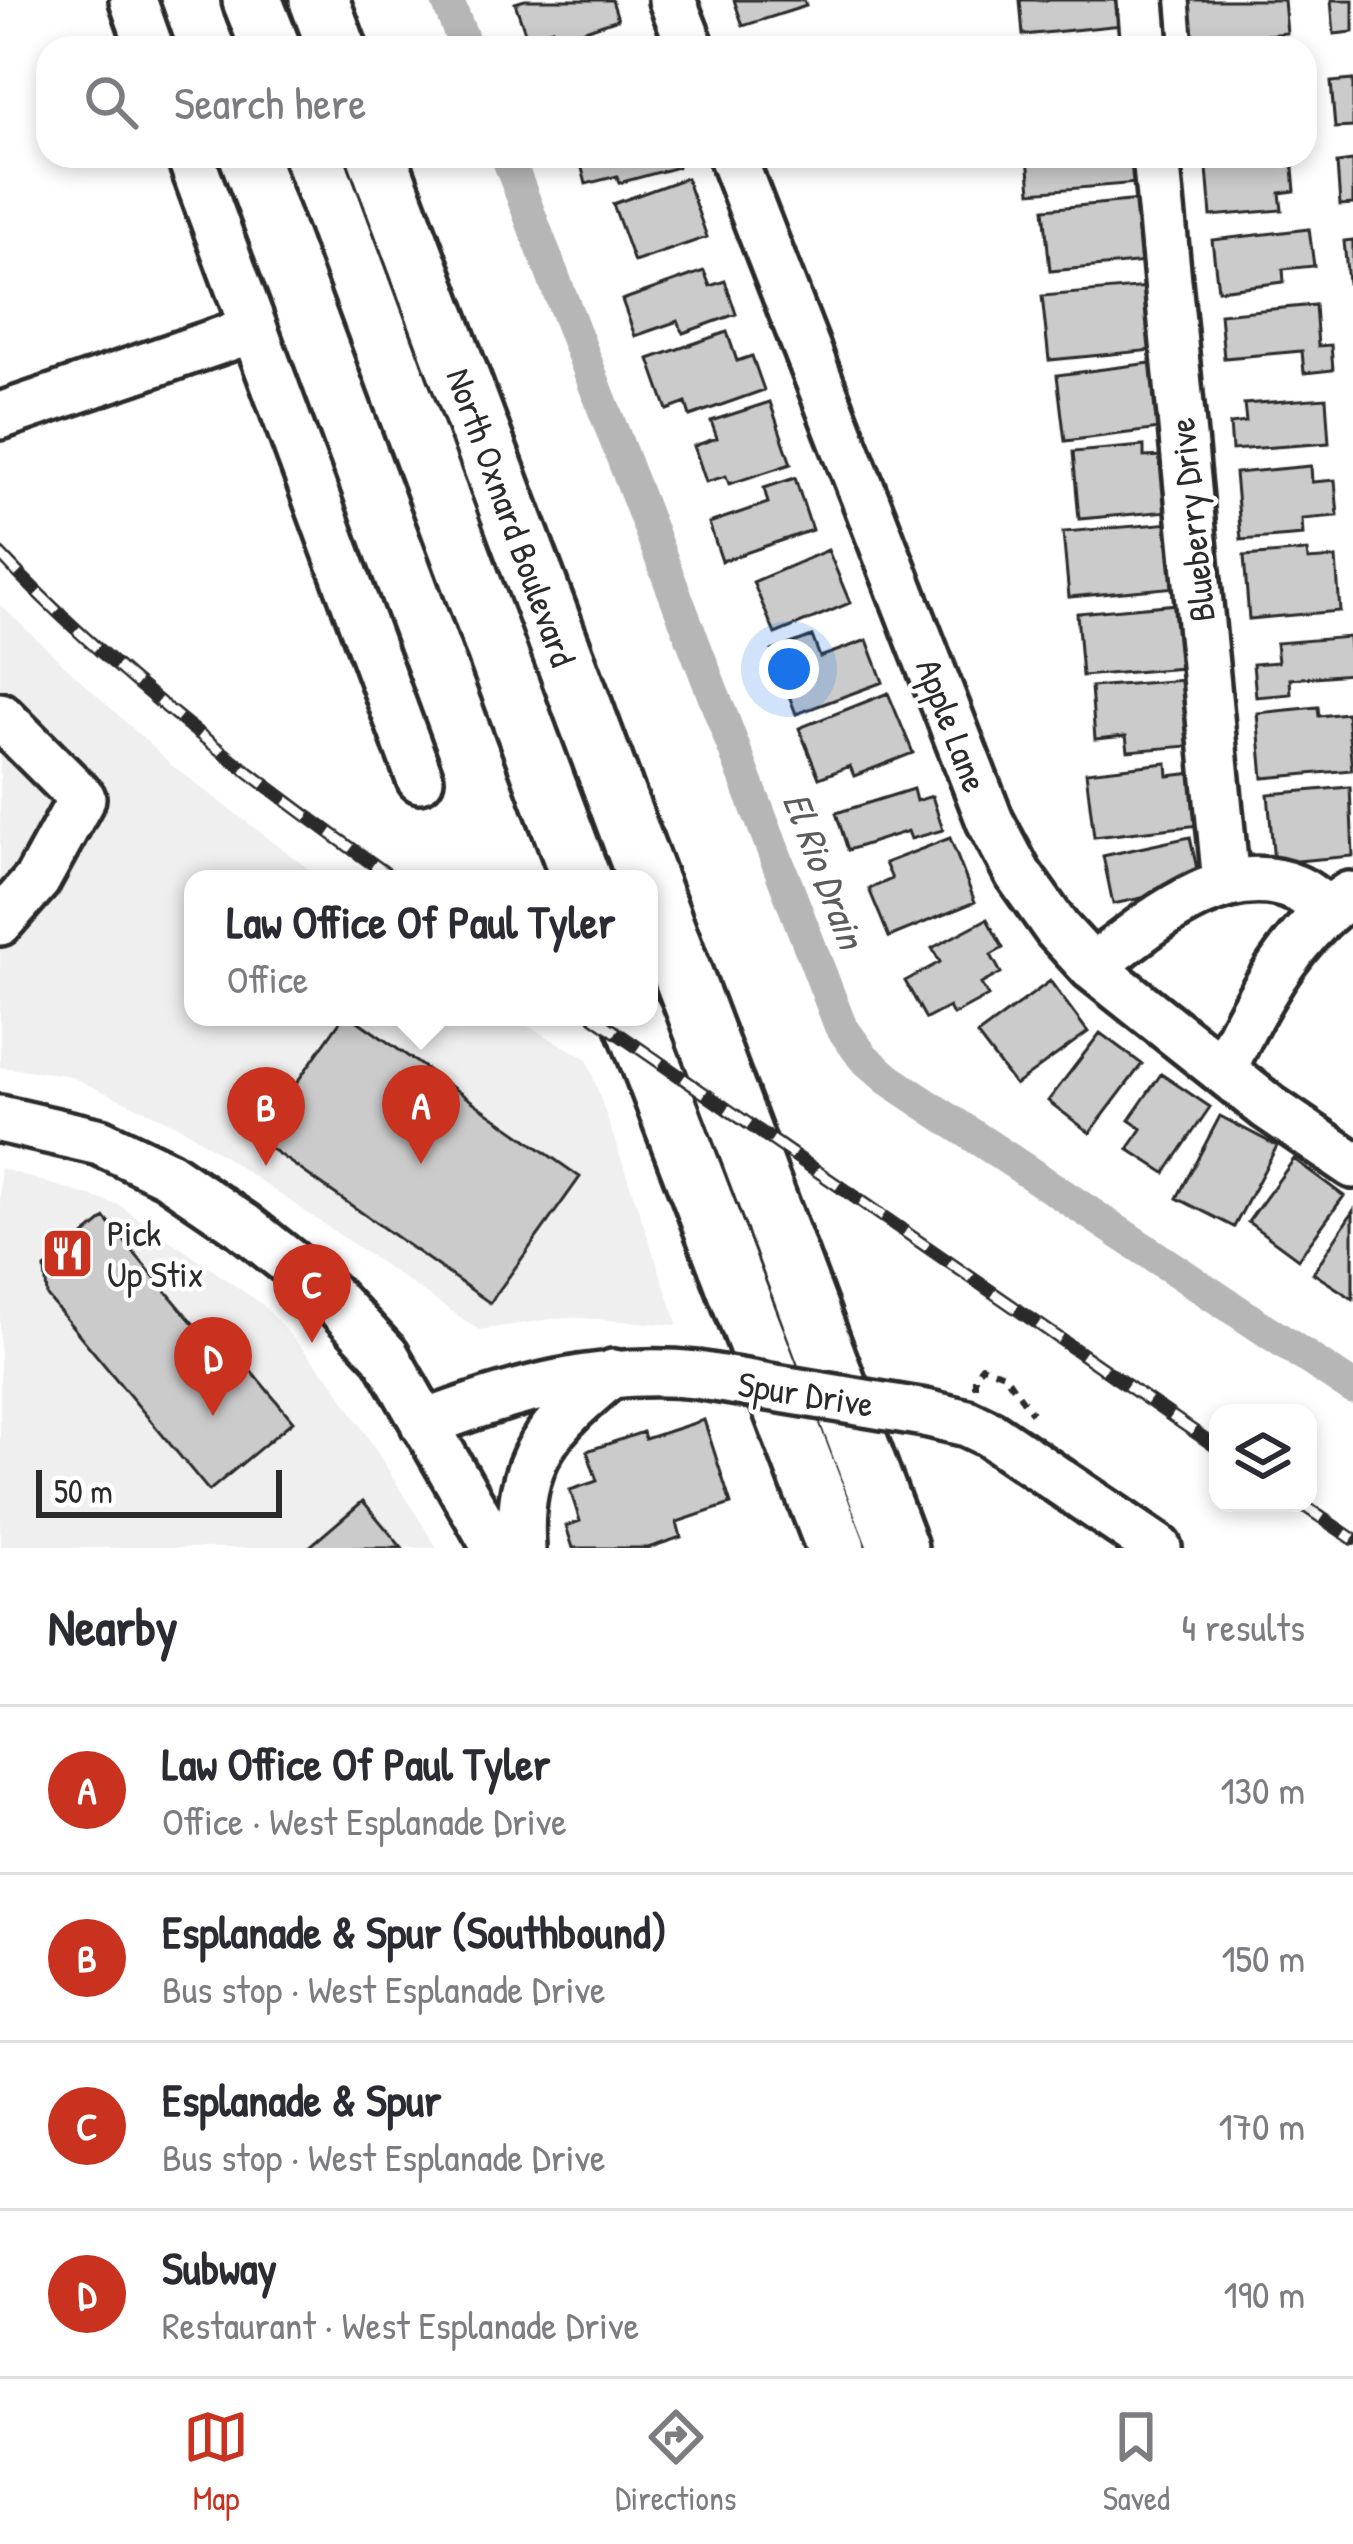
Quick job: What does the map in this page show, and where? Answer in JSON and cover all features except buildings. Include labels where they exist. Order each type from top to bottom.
[{"type":"main road","points":[[252,0],[266,36]]},
{"type":"main road","name":"North Oxnard Boulevard","points":[[317,168],[577,870]]},
{"type":"main road","name":"North Oxnard Boulevard","points":[[381,168],[644,870]]},
{"type":"main road","name":"North Oxnard Boulevard","points":[[658,909],[898,1548]]},
{"type":"main road","points":[[635,1026],[836,1548]]},
{"type":"street","points":[[133,0],[146,36]]},
{"type":"street","points":[[672,0],[686,36]]},
{"type":"street","points":[[1141,0],[1144,36]]},
{"type":"street","points":[[194,168],[420,779]]},
{"type":"street","name":"Apple Lane","points":[[738,168],[990,821],[1018,874],[1057,929],[1092,967],[1268,1107],[1353,1165]]},
{"type":"street","name":"Blueberry Drive","points":[[1157,168],[1226,883]]},
{"type":"street","points":[[0,416],[254,329]]},
{"type":"street","points":[[0,716],[82,798],[37,880],[0,922]]},
{"type":"street","points":[[1092,967],[1163,914],[1226,883],[1294,887],[1340,901],[1248,1016],[1223,1070]]},
{"type":"street","points":[[0,1119],[100,1142],[167,1174],[324,1290],[386,1355],[496,1548]]},
{"type":"street","points":[[522,1548],[524,1490],[535,1454],[560,1417],[616,1371]]},
{"type":"street","name":"Spur Drive","points":[[424,1424],[540,1386],[616,1371],[697,1376],[925,1413],[968,1423],[990,1434],[1158,1548]]},
{"type":"shaded area","points":[[0,605],[174,767],[310,870],[184,870],[184,1026],[528,1026],[587,1059],[678,1325],[566,1317],[479,1330],[181,1127],[67,1075],[0,1067]]},
{"type":"shaded area","points":[[0,1168],[119,1205],[263,1305],[335,1385],[437,1548],[0,1548]]},
{"type":"waterway","name":"El Rio Drain","points":[[447,0],[461,36]]},
{"type":"waterway","name":"El Rio Drain","points":[[512,168],[840,1025],[863,1057],[888,1079],[1353,1388]]},
{"type":"railway","points":[[0,554],[139,685],[382,870]]},
{"type":"railway","points":[[607,1026],[1209,1442]]},
{"type":"railway","points":[[1313,1512],[1353,1539]]},
{"type":"place","name":"Law Office Of Paul Tyler","points":[[421,1164]]},
{"type":"place","name":"Esplanade & Spur (Southbound)","points":[[266,1166]]},
{"type":"place","name":"Pick Up Stix","points":[[68,1253]]},
{"type":"place","name":"Esplanade & Spur","points":[[312,1343]]},
{"type":"place","name":"Subway","points":[[213,1416]]}]
